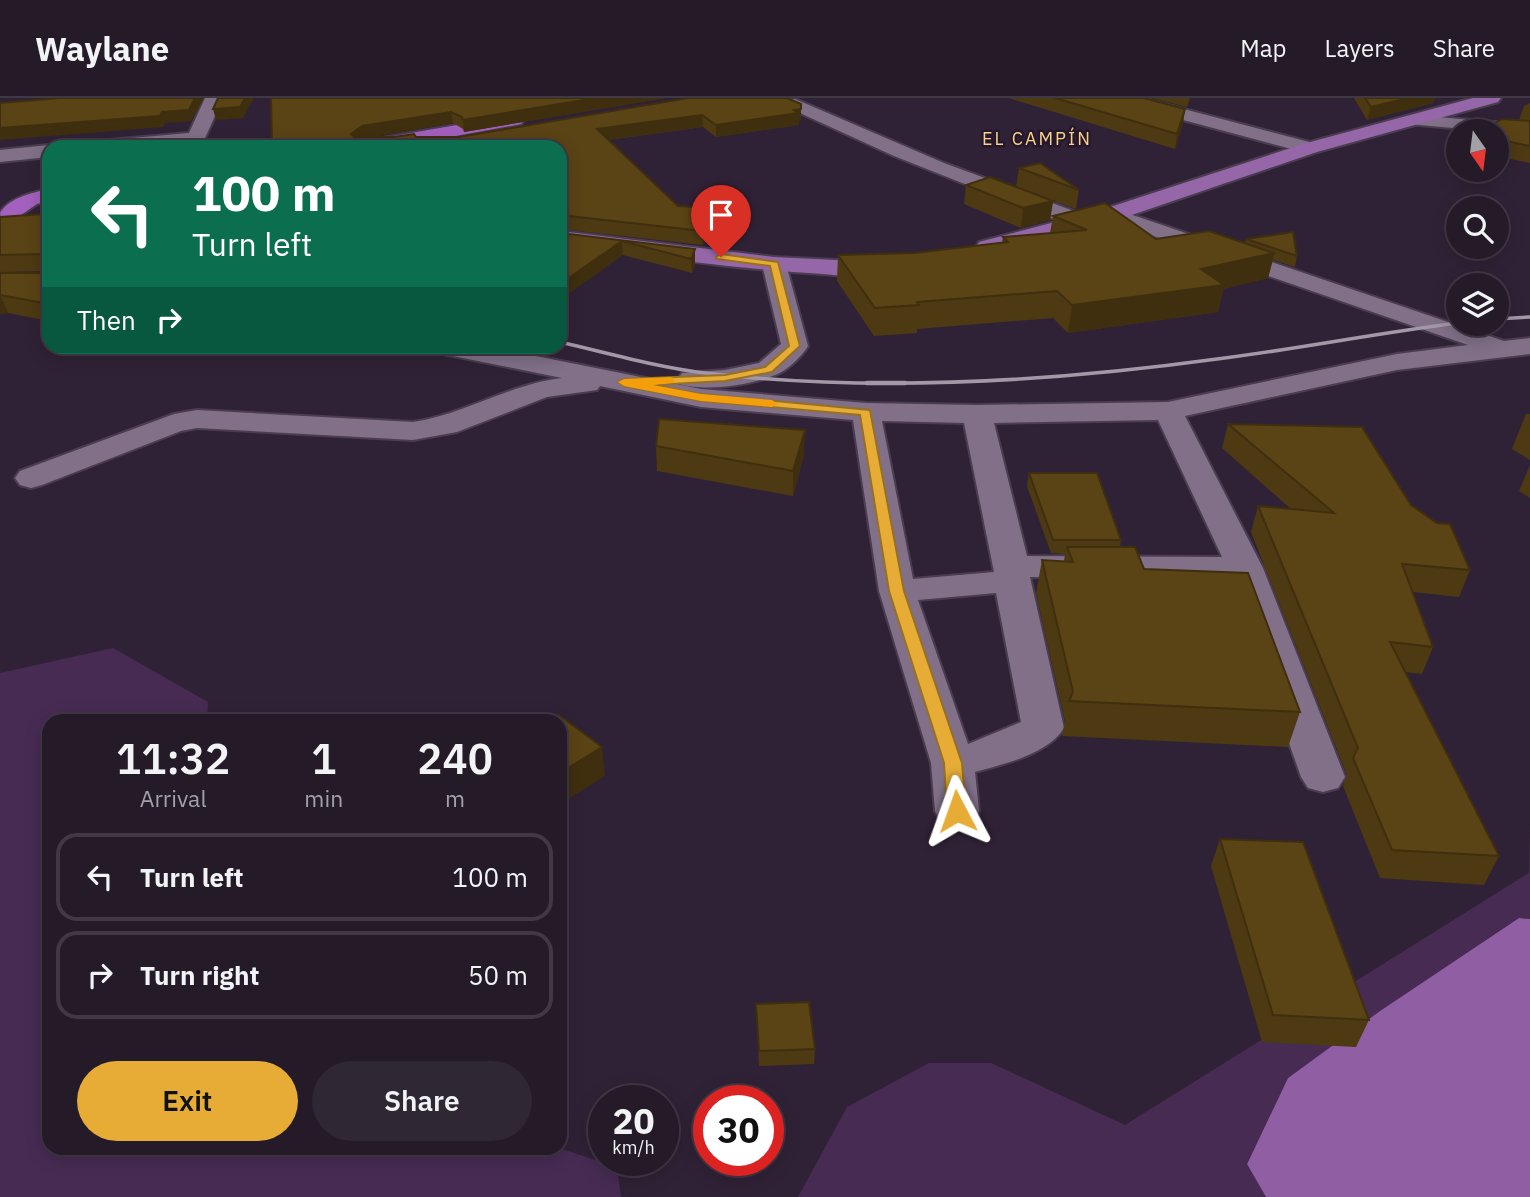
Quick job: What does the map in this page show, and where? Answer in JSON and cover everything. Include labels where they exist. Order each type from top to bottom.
[{"type":"highway","points":[[413,140],[529,123],[457,140]]},
{"type":"highway","points":[[6,192],[42,191]]},
{"type":"highway","points":[[18,223],[10,218],[11,212],[42,194]]},
{"type":"main road","points":[[969,252],[1112,214],[1310,148],[1492,98]]},
{"type":"main road","points":[[567,239],[774,264],[851,269],[917,264]]},
{"type":"street","points":[[195,140],[214,98]]},
{"type":"street","points":[[1122,98],[1310,148]]},
{"type":"street","points":[[795,104],[860,136],[1082,222]]},
{"type":"street","points":[[1415,120],[1530,130]]},
{"type":"street","points":[[0,156],[42,152]]},
{"type":"street","points":[[1112,214],[1490,350],[1530,375]]},
{"type":"street","points":[[31,478],[174,423],[197,419],[413,431],[446,426],[542,389],[561,385],[725,378],[768,369],[795,346],[774,264]]},
{"type":"street","points":[[483,354],[701,398],[866,412],[977,414],[1168,411],[1397,362],[1530,346]]},
{"type":"street","points":[[1168,411],[1245,568],[1323,776]]},
{"type":"street","points":[[866,412],[897,591],[953,763],[957,811]]},
{"type":"street","points":[[953,763],[985,755],[1018,742],[1043,727],[977,414]]},
{"type":"street","points":[[897,591],[1012,574],[1245,568]]},
{"type":"shaded area","points":[[113,648],[208,702],[207,714],[42,714],[42,1155],[567,1155],[567,1151],[588,1158],[588,1176],[618,1176],[621,1197],[0,1197],[0,673]]},
{"type":"shaded area","points":[[1530,824],[1530,919],[1519,918],[1380,1011],[1288,1078],[1247,1163],[1266,1197],[798,1197],[847,1107],[929,1063],[991,1063],[1125,1125],[1529,873]]},
{"type":"shaded area","points":[[1519,918],[1530,919],[1530,1197],[1266,1197],[1247,1164],[1288,1078],[1380,1011]]},
{"type":"building","points":[[60,98],[195,98],[189,110],[162,112],[160,116],[0,128],[0,103]]},
{"type":"building","points":[[218,98],[245,98],[240,107],[213,109]]},
{"type":"building","points":[[271,98],[596,98],[463,120],[451,112],[362,126],[351,134],[354,137],[414,134],[416,137],[459,137],[688,98],[787,98],[801,104],[801,109],[794,110],[799,113],[716,125],[702,115],[597,129],[678,206],[711,208],[702,231],[567,216],[567,140],[272,140]]},
{"type":"building","points":[[1055,98],[1144,98],[1185,109],[1177,134]]},
{"type":"building","points":[[1365,98],[1408,98],[1371,107]]},
{"type":"building","points":[[1509,120],[1530,121],[1530,146],[1509,142]]},
{"type":"building","points":[[1040,163],[1079,190],[1019,168]]},
{"type":"building","points":[[990,177],[1053,201],[1023,208],[966,185]]},
{"type":"building","points":[[1105,203],[1156,239],[1209,231],[1274,253],[1201,269],[1224,285],[1072,305],[1057,291],[875,308],[838,255],[914,253],[1008,242],[1003,237],[1087,230],[1053,216]]},
{"type":"building","points":[[42,214],[42,254],[0,255],[0,217]]},
{"type":"building","points":[[1293,232],[1297,256],[1246,239]]},
{"type":"building","points":[[567,234],[695,249],[691,259],[622,241],[567,279]]},
{"type":"building","points":[[0,273],[42,273],[42,303],[0,295]]},
{"type":"building","points":[[659,419],[805,430],[793,471],[656,446]]},
{"type":"building","points":[[1228,424],[1362,427],[1411,505],[1437,523],[1450,524],[1470,570],[1402,564],[1433,647],[1390,642],[1499,856],[1392,850],[1353,758],[1358,748],[1258,506],[1334,513]]},
{"type":"building","points":[[1029,473],[1097,473],[1121,540],[1053,540]]},
{"type":"building","points":[[1067,547],[1135,547],[1144,569],[1248,573],[1300,712],[1069,701],[1073,692],[1042,560],[1073,562]]},
{"type":"building","points":[[567,721],[602,747],[567,769]]},
{"type":"building","points":[[1220,839],[1303,842],[1369,1020],[1273,1015]]},
{"type":"building","points":[[809,1002],[815,1049],[759,1051],[756,1004]]},
{"type":"railway","points":[[1509,318],[1530,317]]},
{"type":"railway","points":[[897,383],[1090,374],[1247,355],[1446,325]]},
{"type":"railway","points":[[567,344],[705,373],[769,379],[897,383]]},
{"type":"railway","points":[[867,383],[897,383]]},
{"type":"railway","points":[[897,383],[905,383]]},
{"type":"slow traffic","points":[[670,380],[624,382],[701,398],[772,404]]},
{"type":"district","name":"EL CAMPÍN","points":[[1037,139]]},
{"type":"route","points":[[721,257],[774,264],[795,346],[768,369],[725,378],[624,382],[701,398],[866,412],[897,591],[953,763],[957,811]]}]
